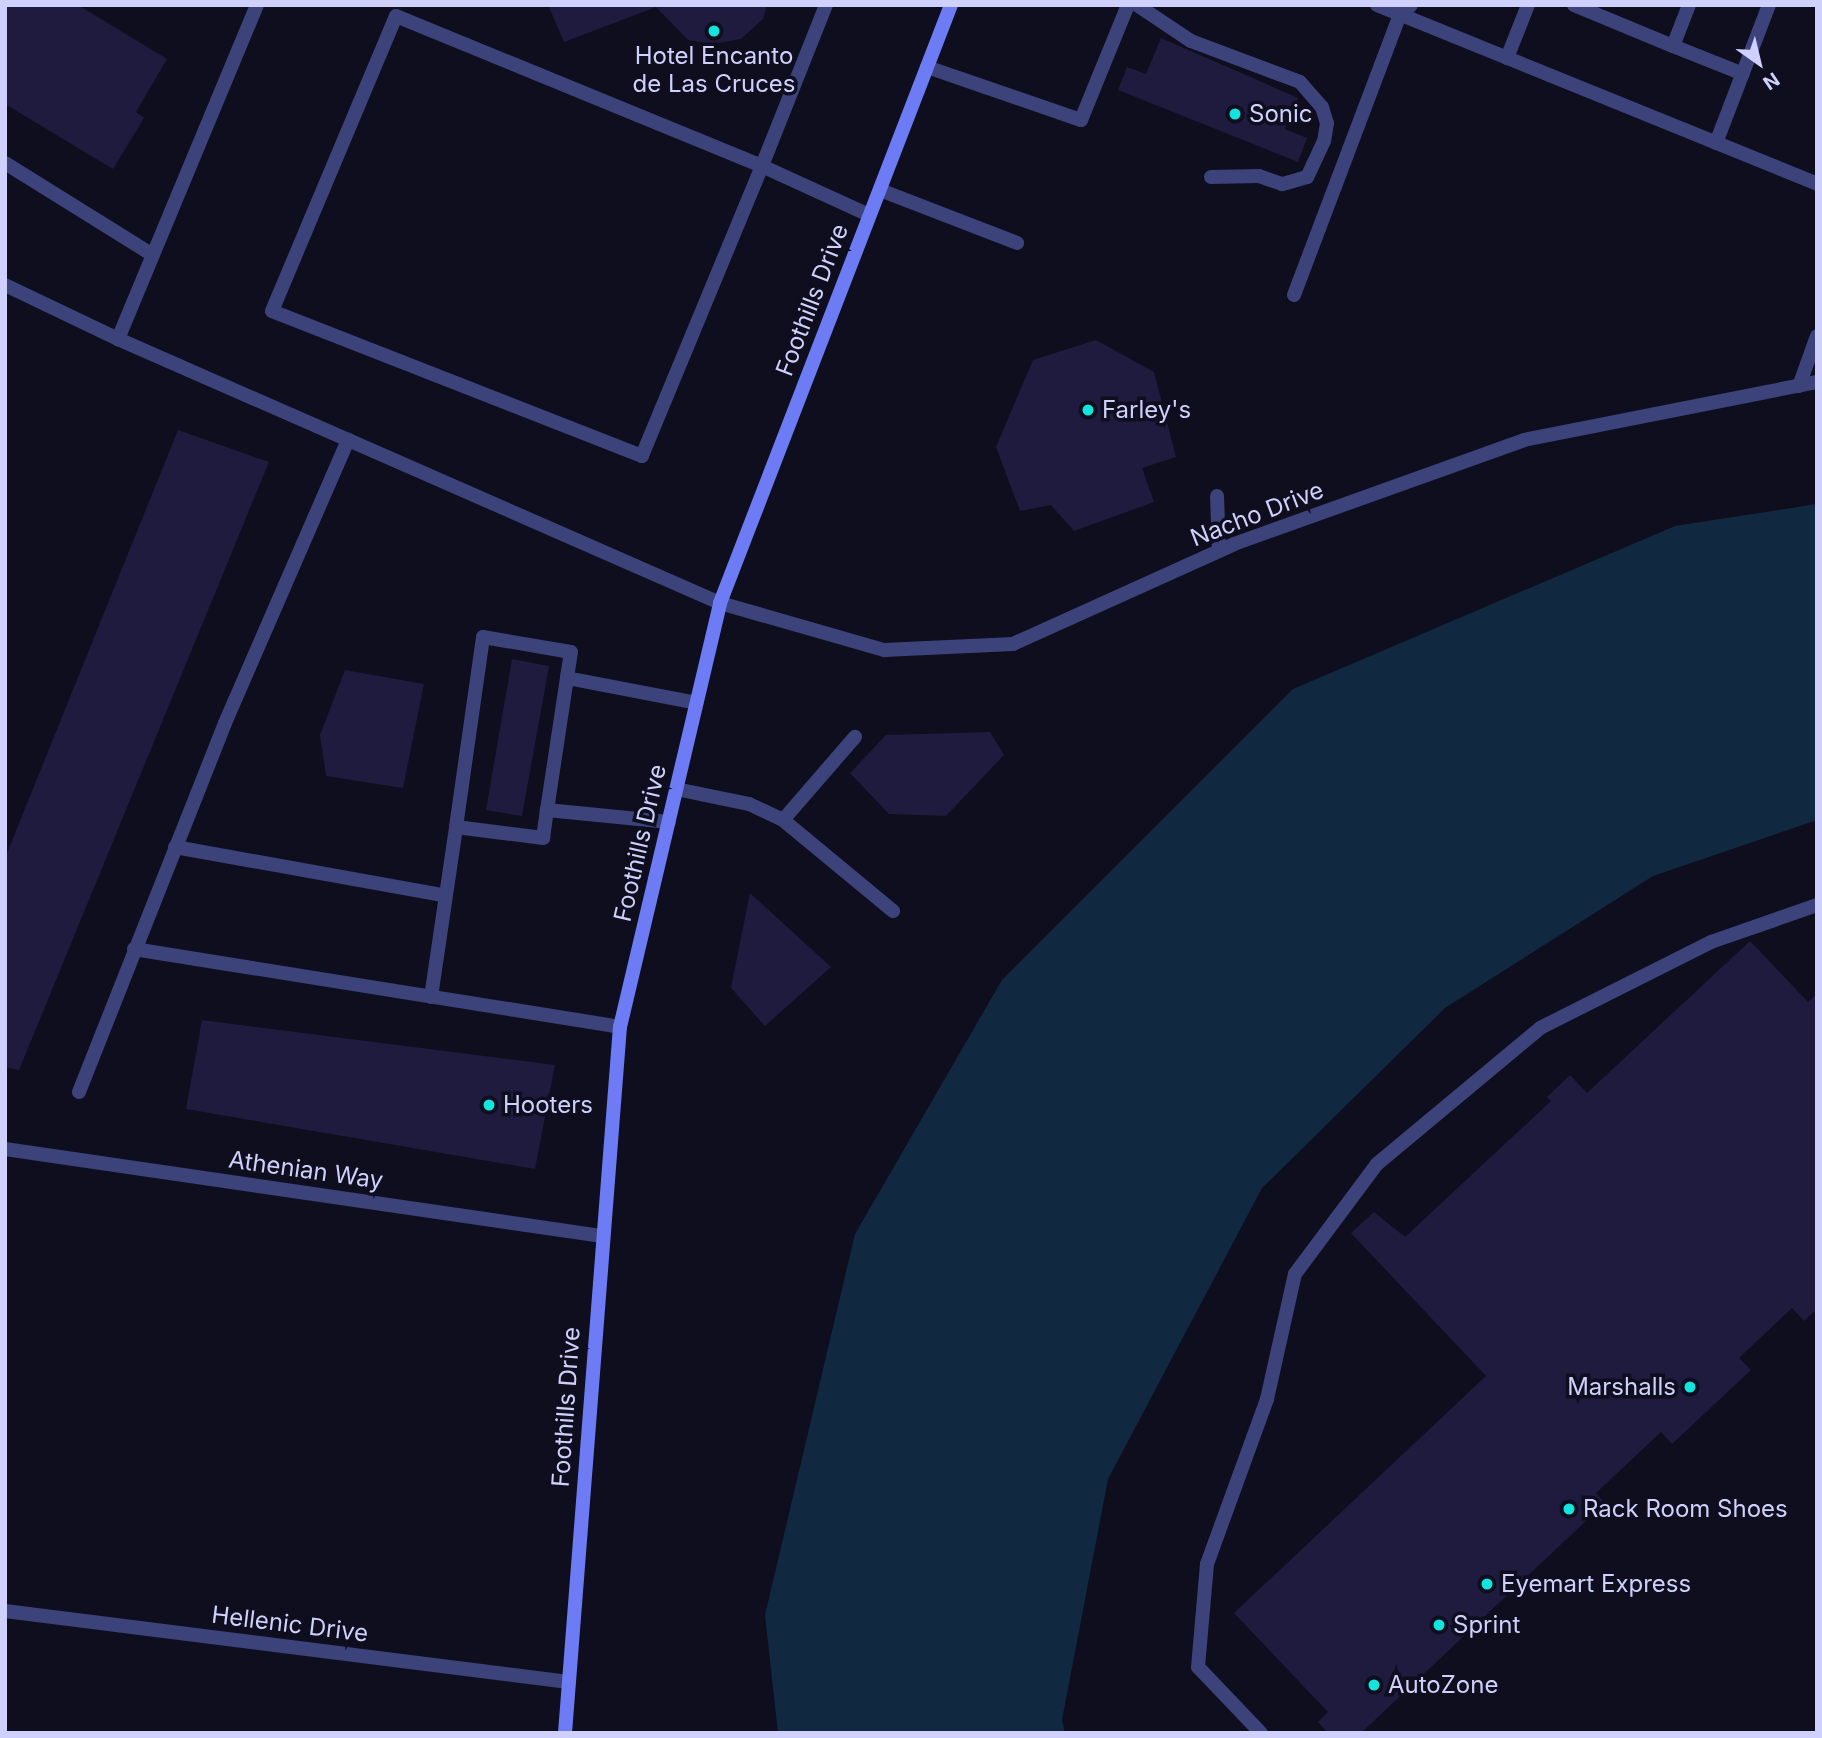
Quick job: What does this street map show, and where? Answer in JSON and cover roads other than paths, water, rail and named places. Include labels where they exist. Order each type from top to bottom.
[{"type":"street","points":[[118,339],[257,5]]},
{"type":"street","points":[[826,5],[762,166],[642,456],[272,311],[394,11],[762,166],[869,215]]},
{"type":"street","name":"Foothills Drive","points":[[565,1733],[601,1236],[621,1027],[720,603],[951,5]]},
{"type":"street","points":[[927,67],[1081,120],[1128,5]]},
{"type":"street","points":[[1137,5],[1191,41],[1300,82],[1322,107],[1327,123],[1324,141],[1307,177],[1282,184],[1259,176],[1211,177]]},
{"type":"street","points":[[1377,5],[1406,10],[1507,58],[1817,184]]},
{"type":"street","points":[[1507,58],[1528,5]]},
{"type":"street","points":[[1574,5],[1743,74]]},
{"type":"street","points":[[1673,46],[1689,5]]},
{"type":"street","points":[[1716,143],[1769,5]]},
{"type":"street","points":[[1294,295],[1406,10]]},
{"type":"street","points":[[5,163],[153,254]]},
{"type":"street","points":[[880,190],[1017,243]]},
{"type":"street","name":"Nacho Drive","points":[[5,285],[118,339],[720,603],[884,650],[1013,644],[1219,551],[1524,440],[1817,382]]},
{"type":"street","points":[[1799,386],[1817,336]]},
{"type":"street","points":[[79,1092],[175,847],[348,440]]},
{"type":"street","points":[[1217,496],[1219,551]]},
{"type":"street","points":[[431,997],[483,637],[571,652],[543,838],[456,827]]},
{"type":"street","points":[[567,678],[697,703]]},
{"type":"street","points":[[783,820],[855,737]]},
{"type":"street","points":[[676,789],[749,804],[783,820],[893,911]]},
{"type":"street","points":[[547,810],[669,822]]},
{"type":"street","points":[[175,847],[446,895]]},
{"type":"street","points":[[1261,1733],[1198,1667],[1206,1564],[1266,1399],[1295,1274],[1377,1164],[1540,1028],[1711,942],[1817,905]]},
{"type":"street","points":[[134,949],[621,1027]]},
{"type":"street","name":"Athenian Way","points":[[5,1149],[601,1236]]},
{"type":"street","name":"Hellenic Drive","points":[[5,1611],[569,1682]]},
{"type":"water","points":[[1817,504],[1817,820],[1653,876],[1445,1008],[1262,1188],[1108,1479],[1062,1720],[1065,1733],[778,1733],[765,1615],[855,1234],[1002,980],[1293,689],[1675,526]]},
{"type":"place","name":"Hotel Encanto de Las Cruces","points":[[714,31]]},
{"type":"place","name":"Sonic","points":[[1235,114]]},
{"type":"place","name":"Farley's","points":[[1088,410]]},
{"type":"place","name":"Hooters","points":[[489,1105]]},
{"type":"place","name":"Marshalls","points":[[1690,1387]]},
{"type":"place","name":"Rack Room Shoes","points":[[1569,1509]]},
{"type":"place","name":"Eyemart Express","points":[[1487,1584]]},
{"type":"place","name":"Sprint","points":[[1439,1625]]},
{"type":"place","name":"AutoZone","points":[[1374,1685]]}]
